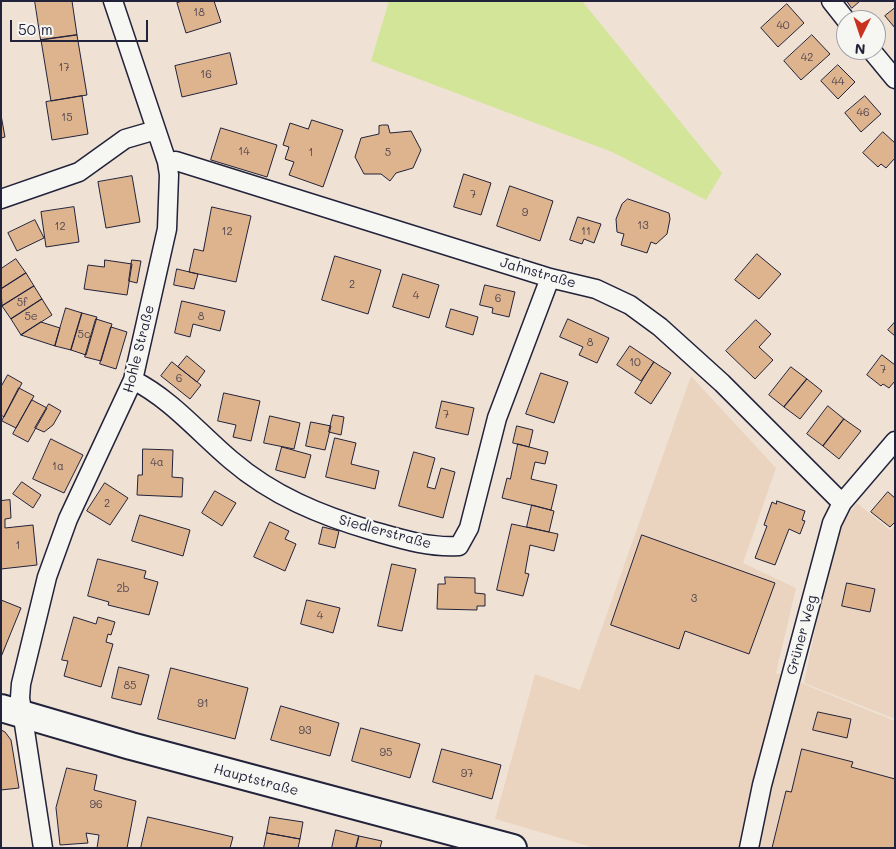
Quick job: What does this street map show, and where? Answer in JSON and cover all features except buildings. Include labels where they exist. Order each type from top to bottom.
[{"type":"main road","name":"Hauptstraße","points":[[12,712],[512,848]]},
{"type":"street","name":"Hohle Straße","points":[[43,848],[12,712],[21,684],[47,577],[68,519],[120,413],[133,380],[167,229],[169,175],[166,162],[113,1]]},
{"type":"street","points":[[879,60],[895,79]]},
{"type":"street","points":[[1,199],[79,172],[125,139],[156,130]]},
{"type":"street","name":"Jahnstraße","points":[[166,162],[176,161],[550,278],[596,290],[622,301],[660,327],[735,396],[842,503]]},
{"type":"street","name":"Siedlerstraße","points":[[133,380],[164,400],[257,481],[287,499],[321,515],[382,534],[422,544],[459,546],[468,528],[497,418],[550,278]]},
{"type":"street","name":"Grüner Weg","points":[[750,848],[762,785],[829,533],[842,503],[895,441]]},
{"type":"shaded area","points":[[691,376],[776,468],[743,563],[796,588],[776,673],[895,721],[895,848],[595,848],[495,819],[535,674],[580,690]]},
{"type":"shaded area","points":[[857,503],[890,530],[895,525],[895,719],[804,683],[835,534]]},
{"type":"green space","points":[[389,1],[582,1],[722,173],[706,200],[612,152],[371,61]]}]
